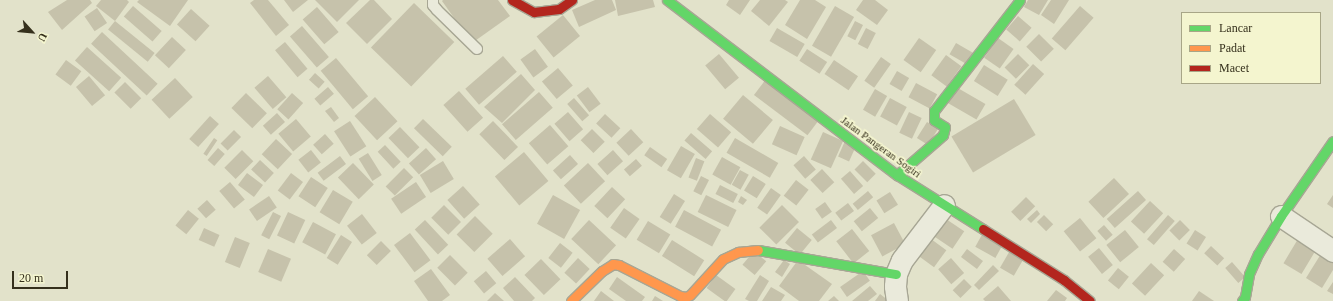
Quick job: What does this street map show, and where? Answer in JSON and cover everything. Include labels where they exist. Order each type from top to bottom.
[{"type":"street","points":[[512,0],[534,12],[559,9],[572,0]]},
{"type":"street","name":"Jalan Pangeran Sogiri","points":[[667,0],[897,175],[1032,259],[1064,280],[1090,301]]},
{"type":"street","points":[[897,175],[943,135],[945,127],[934,120],[934,111],[1020,0]]},
{"type":"street","points":[[1242,301],[1245,297],[1249,274],[1258,254],[1281,216],[1333,140]]},
{"type":"street","points":[[898,301],[894,286],[896,274],[902,260],[944,205]]},
{"type":"street","points":[[1281,216],[1333,251]]},
{"type":"street","points":[[571,301],[602,271],[613,264],[619,265],[674,294],[686,297],[693,292],[723,259],[738,252],[753,249],[896,274]]},
{"type":"lane","points":[[433,0],[433,5],[437,10],[477,49]]},
{"type":"building","points":[[67,0],[90,0],[92,3],[62,30],[48,12]]},
{"type":"building","points":[[101,0],[127,0],[129,2],[115,21],[96,6]]},
{"type":"building","points":[[139,0],[188,0],[170,26],[137,2]]},
{"type":"building","points":[[254,0],[268,0],[289,25],[276,36],[250,3]]},
{"type":"building","points":[[284,0],[308,0],[293,12]]},
{"type":"building","points":[[315,0],[359,0],[337,22]]},
{"type":"building","points":[[370,0],[374,0],[392,19],[367,44],[346,23]]},
{"type":"building","points":[[498,0],[510,16],[472,43],[442,1]]},
{"type":"building","points":[[595,0],[612,0],[616,10],[579,27],[572,10]]},
{"type":"building","points":[[615,0],[653,0],[655,7],[618,16]]},
{"type":"building","points":[[729,0],[750,0],[740,15],[726,5]]},
{"type":"building","points":[[760,0],[785,0],[788,2],[769,26],[751,11]]},
{"type":"building","points":[[800,0],[815,0],[826,7],[807,39],[785,25]]},
{"type":"building","points":[[863,0],[875,0],[888,10],[877,25],[856,10]]},
{"type":"building","points":[[1028,0],[1048,0],[1039,15],[1024,7]]},
{"type":"building","points":[[1051,0],[1069,0],[1054,24],[1041,15]]},
{"type":"building","points":[[414,3],[454,42],[411,86],[371,48]]},
{"type":"building","points":[[133,6],[162,31],[152,41],[124,17]]},
{"type":"building","points":[[835,6],[854,17],[831,57],[812,46]]},
{"type":"building","points":[[1080,6],[1094,18],[1065,50],[1052,38]]},
{"type":"building","points":[[317,7],[339,32],[324,44],[303,19]]},
{"type":"building","points":[[97,8],[107,23],[95,31],[85,16]]},
{"type":"building","points":[[191,9],[210,26],[196,41],[177,25]]},
{"type":"building","points":[[563,15],[580,36],[554,57],[537,36]]},
{"type":"building","points":[[1018,16],[1032,28],[1020,41],[1006,30]]},
{"type":"building","points":[[115,21],[155,53],[148,62],[108,30]]},
{"type":"building","points":[[855,21],[863,25],[855,40],[847,36]]},
{"type":"building","points":[[302,26],[329,57],[317,67],[290,36]]},
{"type":"building","points":[[777,28],[805,44],[797,57],[770,41]]},
{"type":"building","points":[[866,28],[876,33],[868,49],[858,44]]},
{"type":"building","points":[[102,32],[158,84],[147,96],[91,44]]},
{"type":"building","points":[[1039,34],[1054,49],[1041,62],[1026,47]]},
{"type":"building","points":[[172,37],[186,50],[169,68],[155,55]]},
{"type":"building","points":[[919,38],[936,50],[921,72],[904,60]]},
{"type":"building","points":[[998,38],[1014,49],[1000,69],[984,58]]},
{"type":"building","points":[[285,42],[307,69],[298,77],[275,50]]},
{"type":"building","points":[[956,43],[973,53],[967,64],[950,54]]},
{"type":"building","points":[[87,47],[121,78],[109,91],[75,60]]},
{"type":"building","points":[[535,49],[548,67],[533,77],[520,60]]},
{"type":"building","points":[[807,49],[827,62],[820,74],[799,61]]},
{"type":"building","points":[[719,54],[739,78],[725,89],[705,66]]},
{"type":"building","points":[[1018,54],[1029,65],[1016,79],[1005,67]]},
{"type":"building","points":[[946,55],[961,66],[947,86],[931,75]]},
{"type":"building","points":[[503,56],[517,72],[479,105],[465,89]]},
{"type":"building","points":[[881,57],[891,64],[874,88],[864,81]]},
{"type":"building","points":[[336,58],[368,96],[353,109],[321,71]]},
{"type":"building","points":[[66,60],[81,71],[71,86],[55,75]]},
{"type":"building","points":[[834,60],[858,76],[849,90],[824,74]]},
{"type":"building","points":[[1033,64],[1044,74],[1025,95],[1014,85]]},
{"type":"building","points":[[984,65],[1008,80],[998,96],[974,81]]},
{"type":"building","points":[[558,68],[573,86],[557,99],[542,81]]},
{"type":"building","points":[[897,71],[909,78],[902,91],[890,84]]},
{"type":"building","points":[[315,73],[325,82],[319,88],[309,80]]},
{"type":"building","points":[[521,74],[535,90],[502,123],[484,107]]},
{"type":"building","points":[[89,76],[105,95],[92,106],[76,87]]},
{"type":"building","points":[[268,76],[286,97],[273,109],[254,88]]},
{"type":"building","points":[[175,78],[193,97],[169,119],[152,100]]},
{"type":"building","points":[[766,79],[820,119],[807,135],[754,95]]},
{"type":"building","points":[[125,82],[141,98],[131,109],[114,93]]},
{"type":"building","points":[[916,83],[937,94],[930,108],[908,97]]},
{"type":"building","points":[[328,87],[334,94],[320,106],[314,99]]},
{"type":"building","points":[[588,87],[601,104],[589,112],[577,95]]},
{"type":"building","points":[[956,87],[985,104],[976,120],[947,103]]},
{"type":"building","points":[[875,89],[887,96],[875,117],[863,110]]},
{"type":"building","points":[[459,91],[483,118],[467,132],[443,105]]},
{"type":"building","points":[[539,92],[553,108],[516,140],[502,124]]},
{"type":"building","points":[[246,93],[267,113],[252,128],[231,108]]},
{"type":"building","points":[[292,93],[303,103],[288,119],[277,109]]},
{"type":"building","points":[[743,95],[773,120],[753,144],[723,119]]},
{"type":"building","points":[[375,97],[398,121],[377,140],[355,116]]},
{"type":"building","points":[[574,98],[589,115],[582,121],[567,104]]},
{"type":"building","points":[[890,98],[907,107],[897,125],[880,117]]},
{"type":"building","points":[[1014,99],[1036,135],[973,173],[951,137]]},
{"type":"building","points":[[331,107],[339,118],[334,122],[325,111]]},
{"type":"building","points":[[568,112],[583,129],[570,141],[554,124]]},
{"type":"building","points":[[909,112],[922,118],[912,139],[899,133]]},
{"type":"building","points":[[277,113],[285,122],[271,135],[263,126]]},
{"type":"building","points":[[605,114],[620,128],[611,138],[596,124]]},
{"type":"building","points":[[710,114],[731,132],[718,147],[697,129]]},
{"type":"building","points":[[210,116],[219,124],[198,147],[189,139]]},
{"type":"building","points":[[296,119],[311,137],[293,151],[278,134]]},
{"type":"building","points":[[423,119],[452,147],[443,156],[414,128]]},
{"type":"building","points":[[350,121],[366,146],[350,157],[334,131]]},
{"type":"building","points":[[493,121],[518,147],[504,160],[479,134]]},
{"type":"building","points":[[927,122],[938,129],[928,145],[917,138]]},
{"type":"building","points":[[550,125],[568,146],[547,165],[529,143]]},
{"type":"building","points":[[780,126],[805,137],[797,155],[772,144]]},
{"type":"building","points":[[400,127],[419,147],[408,158],[388,138]]},
{"type":"building","points":[[592,129],[605,142],[593,153],[581,140]]},
{"type":"building","points":[[631,129],[643,142],[629,156],[616,143]]},
{"type":"building","points":[[234,130],[241,137],[228,151],[221,143]]},
{"type":"building","points":[[823,132],[843,141],[831,168],[811,159]]},
{"type":"building","points":[[691,133],[712,151],[706,159],[684,141]]},
{"type":"building","points":[[325,134],[334,144],[322,154],[313,145]]},
{"type":"building","points":[[214,138],[217,140],[207,156],[203,154]]},
{"type":"building","points":[[735,138],[778,163],[770,178],[726,153]]},
{"type":"building","points":[[276,139],[292,154],[278,169],[262,154]]},
{"type":"building","points":[[845,141],[856,146],[849,161],[838,157]]},
{"type":"building","points":[[385,145],[401,162],[393,169],[378,152]]},
{"type":"building","points":[[681,146],[695,154],[681,178],[667,170]]},
{"type":"building","points":[[650,147],[667,159],[661,167],[644,155]]},
{"type":"building","points":[[218,148],[225,154],[214,166],[208,160]]},
{"type":"building","points":[[426,148],[436,159],[419,175],[409,163]]},
{"type":"building","points":[[242,150],[253,161],[236,179],[224,168]]},
{"type":"building","points":[[311,150],[321,163],[308,172],[298,160]]},
{"type":"building","points":[[613,150],[623,161],[607,175],[597,164]]},
{"type":"building","points":[[524,152],[548,181],[519,206],[495,176]]},
{"type":"building","points":[[368,153],[382,175],[372,181],[359,159]]},
{"type":"building","points":[[570,155],[578,164],[561,179],[553,170]]},
{"type":"building","points":[[340,156],[346,164],[324,181],[318,173]]},
{"type":"building","points":[[804,156],[816,170],[805,179],[793,165]]},
{"type":"building","points":[[722,157],[740,167],[731,185],[712,174]]},
{"type":"building","points":[[696,158],[704,161],[697,181],[688,178]]},
{"type":"building","points":[[636,159],[642,166],[630,176],[624,169]]},
{"type":"building","points":[[260,160],[274,173],[265,182],[251,170]]},
{"type":"building","points":[[443,161],[454,179],[431,193],[420,175]]},
{"type":"building","points":[[863,161],[876,174],[867,182],[855,169]]},
{"type":"building","points":[[353,163],[374,185],[359,199],[338,178]]},
{"type":"building","points":[[588,163],[605,181],[581,204],[564,186]]},
{"type":"building","points":[[404,168],[413,177],[395,196],[386,186]]},
{"type":"building","points":[[822,169],[834,182],[823,193],[810,180]]},
{"type":"building","points":[[740,170],[749,175],[741,190],[732,185]]},
{"type":"building","points":[[850,171],[863,186],[854,194],[841,179]]},
{"type":"building","points":[[247,173],[263,185],[254,197],[238,185]]},
{"type":"building","points":[[291,173],[303,182],[290,200],[278,191]]},
{"type":"building","points":[[701,176],[709,180],[701,195],[693,191]]},
{"type":"building","points":[[753,176],[766,184],[757,198],[744,190]]},
{"type":"building","points":[[311,177],[328,188],[315,207],[298,196]]},
{"type":"building","points":[[1114,178],[1129,194],[1103,218],[1088,202]]},
{"type":"building","points":[[796,180],[809,190],[796,206],[784,196]]},
{"type":"building","points":[[230,182],[245,200],[234,209],[219,191]]},
{"type":"building","points":[[416,182],[426,197],[401,214],[391,199]]},
{"type":"building","points":[[720,185],[738,194],[733,203],[715,194]]},
{"type":"building","points":[[463,186],[480,205],[464,219],[447,200]]},
{"type":"building","points":[[612,187],[625,199],[607,218],[594,206]]},
{"type":"building","points":[[771,188],[781,195],[767,215],[757,208]]},
{"type":"building","points":[[333,190],[353,202],[339,224],[320,212]]},
{"type":"building","points":[[868,191],[873,197],[858,210],[853,204]]},
{"type":"building","points":[[1138,191],[1146,200],[1115,228],[1107,219]]},
{"type":"building","points":[[890,192],[898,205],[884,213],[876,200]]},
{"type":"building","points":[[674,194],[685,201],[671,224],[660,217]]},
{"type":"building","points":[[553,195],[580,210],[564,239],[537,224]]},
{"type":"building","points":[[706,195],[737,210],[728,227],[698,212]]},
{"type":"building","points":[[1333,195],[1333,208],[1327,204]]},
{"type":"building","points":[[269,196],[277,208],[257,221],[249,209]]},
{"type":"building","points":[[741,196],[747,200],[743,205],[738,202]]},
{"type":"building","points":[[1026,197],[1035,206],[1020,221],[1011,212]]},
{"type":"building","points":[[207,200],[216,210],[206,218],[197,209]]},
{"type":"building","points":[[1150,201],[1163,213],[1144,234],[1131,221]]},
{"type":"building","points":[[825,202],[832,212],[822,219],[815,209]]},
{"type":"building","points":[[848,203],[854,211],[841,221],[835,213]]},
{"type":"building","points":[[444,205],[461,222],[448,235],[431,218]]},
{"type":"building","points":[[782,205],[799,222],[776,245],[759,228]]},
{"type":"building","points":[[624,208],[640,219],[626,239],[610,228]]},
{"type":"building","points":[[870,208],[878,218],[862,231],[854,221]]},
{"type":"building","points":[[188,210],[199,219],[186,234],[175,226]]},
{"type":"building","points":[[684,210],[721,230],[712,246],[675,227]]},
{"type":"building","points":[[1037,210],[1040,214],[1031,223],[1027,219]]},
{"type":"building","points":[[273,212],[281,216],[269,239],[261,235]]},
{"type":"building","points":[[288,212],[305,220],[294,244],[277,236]]},
{"type":"building","points":[[362,214],[377,233],[362,245],[347,226]]},
{"type":"building","points":[[1044,215],[1053,224],[1046,231],[1037,222]]},
{"type":"building","points":[[1168,215],[1175,221],[1154,245],[1147,239]]},
{"type":"building","points":[[475,216],[493,234],[474,252],[457,234]]},
{"type":"building","points":[[1080,218],[1096,238],[1080,251],[1064,231]]},
{"type":"building","points":[[946,219],[964,231],[952,249],[934,236]]},
{"type":"building","points":[[425,220],[448,245],[438,254],[415,230]]},
{"type":"building","points":[[589,220],[616,245],[598,264],[571,239]]},
{"type":"building","points":[[831,220],[837,228],[818,242],[812,234]]},
{"type":"building","points":[[1180,220],[1190,230],[1179,241],[1169,231]]},
{"type":"building","points":[[648,221],[670,234],[659,253],[637,240]]},
{"type":"building","points":[[313,222],[336,234],[325,255],[302,242]]},
{"type":"building","points":[[894,223],[905,244],[882,256],[871,235]]},
{"type":"building","points":[[1104,225],[1113,235],[1106,241],[1097,231]]},
{"type":"building","points":[[204,228],[220,235],[214,247],[199,240]]},
{"type":"building","points":[[797,228],[812,240],[800,255],[785,243]]},
{"type":"building","points":[[852,229],[869,251],[853,263],[836,241]]},
{"type":"building","points":[[1125,230],[1139,247],[1120,262],[1106,245]]},
{"type":"building","points":[[1195,230],[1206,237],[1198,250],[1187,244]]},
{"type":"building","points":[[984,231],[1004,242],[995,258],[975,247]]},
{"type":"building","points":[[410,233],[430,260],[414,272],[394,245]]},
{"type":"building","points":[[1301,234],[1319,245],[1301,274],[1283,263]]},
{"type":"building","points":[[341,235],[352,242],[338,265],[327,258]]},
{"type":"building","points":[[235,237],[250,243],[240,268],[225,262]]},
{"type":"building","points":[[510,239],[525,256],[502,276],[487,259]]},
{"type":"building","points":[[931,239],[946,250],[934,267],[919,256]]},
{"type":"building","points":[[672,240],[704,260],[694,276],[662,256]]},
{"type":"building","points":[[381,241],[391,251],[377,265],[367,255]]},
{"type":"building","points":[[560,243],[573,253],[561,268],[548,258]]},
{"type":"building","points":[[1211,246],[1224,258],[1217,266],[1204,253]]},
{"type":"building","points":[[1012,247],[1026,255],[1014,276],[1000,268]]},
{"type":"building","points":[[1099,248],[1113,265],[1102,274],[1088,257]]},
{"type":"building","points":[[268,249],[291,259],[281,282],[258,272]]},
{"type":"building","points":[[967,249],[983,261],[977,269],[961,257]]},
{"type":"building","points":[[1174,249],[1185,259],[1174,272],[1163,262]]},
{"type":"building","points":[[1324,249],[1333,255],[1333,270],[1322,288],[1306,278]]},
{"type":"building","points":[[754,251],[766,261],[755,275],[742,265]]},
{"type":"building","points":[[450,255],[468,273],[455,285],[437,268]]},
{"type":"building","points":[[578,258],[590,269],[576,284],[564,273]]},
{"type":"building","points":[[951,258],[964,273],[951,284],[938,269]]},
{"type":"building","points":[[541,259],[560,279],[544,295],[524,275]]},
{"type":"building","points":[[784,260],[790,264],[782,277],[775,272]]},
{"type":"building","points":[[798,260],[832,284],[819,301],[799,301],[779,286]]},
{"type":"building","points":[[1232,262],[1245,277],[1238,283],[1225,268]]},
{"type":"building","points":[[1151,263],[1164,275],[1145,296],[1132,283]]},
{"type":"building","points":[[993,265],[999,271],[979,290],[974,285]]},
{"type":"building","points":[[1118,268],[1129,277],[1119,289],[1108,280]]},
{"type":"building","points":[[431,269],[450,295],[442,301],[428,301],[414,281]]},
{"type":"building","points":[[486,271],[496,283],[484,294],[474,281]]},
{"type":"building","points":[[863,271],[870,281],[847,297],[840,287]]},
{"type":"building","points":[[716,275],[735,289],[727,301],[725,301],[707,288]]},
{"type":"building","points":[[760,275],[769,281],[757,301],[749,301],[745,299]]},
{"type":"building","points":[[515,277],[535,298],[532,301],[514,301],[503,288]]},
{"type":"building","points":[[617,277],[645,297],[642,301],[626,301],[609,289]]},
{"type":"building","points":[[964,279],[972,287],[960,298],[953,290]]},
{"type":"building","points":[[1333,282],[1333,294],[1327,291]]},
{"type":"building","points":[[870,286],[877,294],[868,301],[852,301]]},
{"type":"building","points":[[998,286],[1011,301],[985,301],[983,299]]},
{"type":"building","points":[[771,287],[785,295],[781,301],[762,301]]},
{"type":"building","points":[[1056,290],[1067,298],[1065,301],[1047,301]]},
{"type":"building","points":[[601,291],[614,301],[594,301]]},
{"type":"building","points":[[1199,291],[1214,301],[1192,301]]},
{"type":"building","points":[[495,293],[504,301],[487,301]]},
{"type":"building","points":[[880,294],[889,301],[875,301]]},
{"type":"building","points":[[655,296],[663,301],[652,301]]},
{"type":"building","points":[[834,296],[839,301],[828,301]]},
{"type":"traffic: fast","points":[[667,0],[897,175],[983,229]]},
{"type":"traffic: fast","points":[[897,175],[943,135],[945,127],[934,120],[934,111],[1020,0]]},
{"type":"traffic: fast","points":[[1242,301],[1245,297],[1249,274],[1258,254],[1281,216],[1333,141]]},
{"type":"traffic: fast","points":[[758,250],[896,274]]},
{"type":"traffic: slow","points":[[571,301],[602,271],[613,264],[619,265],[680,296],[686,297],[690,295],[723,259],[738,252],[758,250]]},
{"type":"traffic: jam","points":[[512,0],[534,12],[559,9],[572,0]]},
{"type":"traffic: jam","points":[[983,229],[1064,280],[1090,301]]}]
